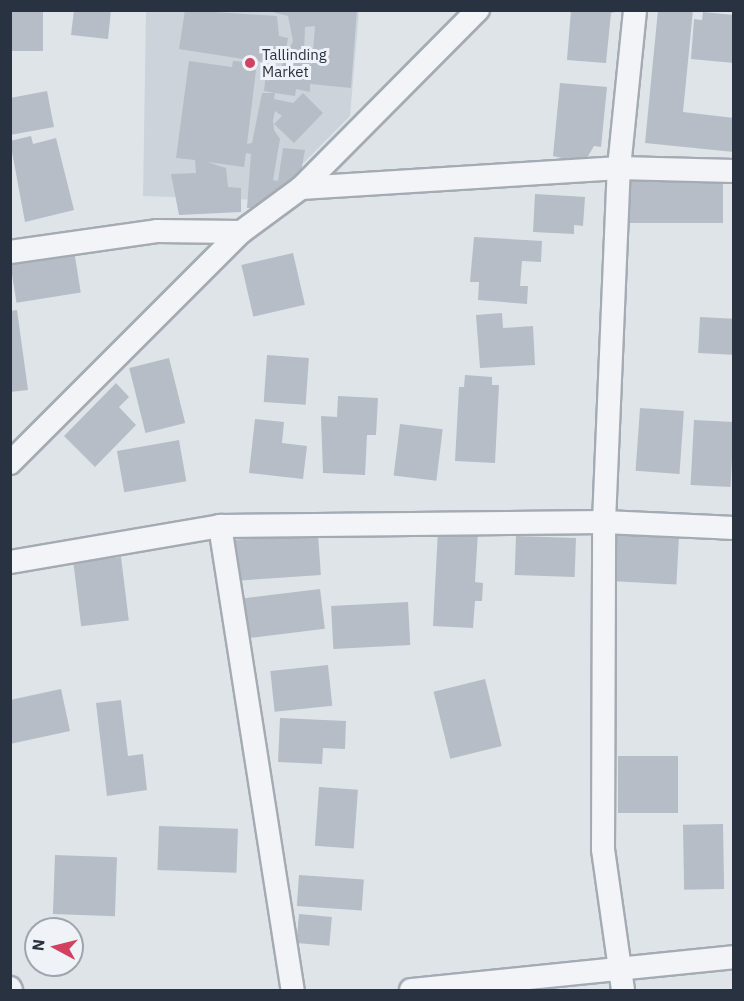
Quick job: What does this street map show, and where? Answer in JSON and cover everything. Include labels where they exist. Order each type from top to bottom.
[{"type":"street","points":[[10,463],[241,232],[301,188],[478,10]]},
{"type":"street","points":[[621,980],[603,849],[604,522],[619,168],[636,10]]},
{"type":"street","points":[[301,188],[619,168],[734,171]]},
{"type":"street","points":[[10,252],[157,231],[241,232]]},
{"type":"street","points":[[10,562],[220,526],[604,522],[734,528]]},
{"type":"street","points":[[220,526],[293,990]]},
{"type":"street","points":[[411,990],[621,980],[734,957]]},
{"type":"shaded area","name":"Tallinding Market","points":[[146,11],[359,11],[350,116],[267,200],[143,196]]},
{"type":"building","points":[[10,10],[43,10],[43,51],[10,51]]},
{"type":"building","points":[[74,10],[111,10],[108,39],[71,35]]},
{"type":"building","points":[[185,10],[277,16],[279,36],[288,38],[286,50],[278,48],[276,64],[179,49]]},
{"type":"building","points":[[265,10],[357,10],[351,88],[310,84],[310,92],[296,89],[295,96],[264,91],[267,65],[281,67],[293,41],[288,16]],"holes":[[[315,26],[312,64],[312,51],[304,51],[305,27]]]},
{"type":"building","points":[[571,10],[623,10],[611,13],[606,63],[567,60]]},
{"type":"building","points":[[658,10],[693,10],[683,112],[734,118],[734,152],[645,143]]},
{"type":"building","points":[[703,12],[734,15],[734,63],[691,59],[694,19],[702,20]]},
{"type":"building","points":[[189,61],[232,67],[233,61],[244,62],[243,68],[256,70],[247,144],[252,143],[262,93],[275,93],[274,99],[293,103],[303,93],[323,113],[294,143],[274,124],[282,116],[275,111],[273,120],[274,130],[280,139],[273,180],[278,181],[283,148],[305,150],[299,183],[270,209],[247,208],[251,154],[246,153],[244,167],[207,162],[226,168],[228,187],[241,188],[241,212],[179,215],[171,174],[196,173],[195,160],[176,158]]},
{"type":"building","points":[[560,83],[607,87],[601,147],[594,146],[584,163],[553,156]]},
{"type":"building","points":[[47,91],[54,127],[10,135],[10,98]]},
{"type":"building","points":[[31,136],[33,144],[56,138],[74,210],[25,222],[10,141]]},
{"type":"building","points":[[625,174],[723,174],[723,223],[625,223]]},
{"type":"building","points":[[535,194],[585,197],[583,226],[574,225],[574,234],[533,232]]},
{"type":"building","points":[[474,237],[542,241],[541,262],[522,261],[520,286],[528,286],[527,304],[478,300],[479,282],[470,282]]},
{"type":"building","points":[[74,250],[81,292],[17,303],[10,260]]},
{"type":"building","points":[[293,253],[305,305],[253,317],[241,265]]},
{"type":"building","points":[[17,310],[28,390],[10,392],[10,311]]},
{"type":"building","points":[[502,313],[503,328],[533,326],[535,365],[480,368],[476,315]]},
{"type":"building","points":[[700,317],[734,319],[732,355],[698,353]]},
{"type":"building","points":[[267,355],[309,358],[306,405],[264,402]]},
{"type":"building","points":[[169,358],[185,423],[145,433],[129,368]]},
{"type":"building","points":[[465,375],[492,377],[492,385],[499,385],[495,463],[455,461],[459,387],[464,387]]},
{"type":"building","points":[[116,383],[129,397],[119,407],[136,425],[95,467],[64,436]]},
{"type":"building","points":[[338,396],[378,398],[376,435],[367,435],[365,475],[323,473],[321,416],[337,417]]},
{"type":"building","points":[[640,408],[684,411],[679,474],[636,471]]},
{"type":"building","points":[[255,419],[284,422],[282,443],[307,446],[303,479],[249,473]]},
{"type":"building","points":[[694,420],[734,422],[731,487],[691,485]]},
{"type":"building","points":[[400,424],[443,429],[436,481],[394,476]]},
{"type":"building","points":[[179,440],[186,481],[124,492],[117,451]]},
{"type":"building","points":[[438,530],[478,532],[475,582],[483,583],[482,601],[475,601],[473,628],[433,626]]},
{"type":"building","points":[[613,533],[679,536],[676,584],[610,581]]},
{"type":"building","points":[[318,534],[321,575],[237,581],[234,540]]},
{"type":"building","points":[[516,536],[576,538],[575,577],[515,575]]},
{"type":"building","points":[[121,557],[129,621],[81,626],[73,563]]},
{"type":"building","points":[[320,589],[325,629],[247,638],[243,599]]},
{"type":"building","points":[[408,602],[410,645],[333,649],[331,606]]},
{"type":"building","points":[[328,665],[332,706],[275,712],[270,671]]},
{"type":"building","points":[[485,679],[502,746],[450,759],[434,692]]},
{"type":"building","points":[[61,689],[70,731],[10,744],[10,700]]},
{"type":"building","points":[[121,700],[128,756],[143,754],[147,790],[107,796],[96,703]]},
{"type":"building","points":[[280,718],[346,721],[345,749],[323,748],[322,764],[278,762]]},
{"type":"building","points":[[618,756],[678,756],[678,813],[618,813]]},
{"type":"building","points":[[319,787],[358,790],[354,849],[315,846]]},
{"type":"building","points":[[723,824],[724,889],[684,890],[683,825]]},
{"type":"building","points":[[159,826],[238,829],[236,873],[157,870]]},
{"type":"building","points":[[55,855],[117,857],[115,916],[53,914]]},
{"type":"building","points":[[299,875],[364,880],[362,910],[297,906]]},
{"type":"building","points":[[299,914],[332,917],[329,946],[296,943]]},
{"type":"place","name":"Tallinding Market","points":[[250,63]]}]
